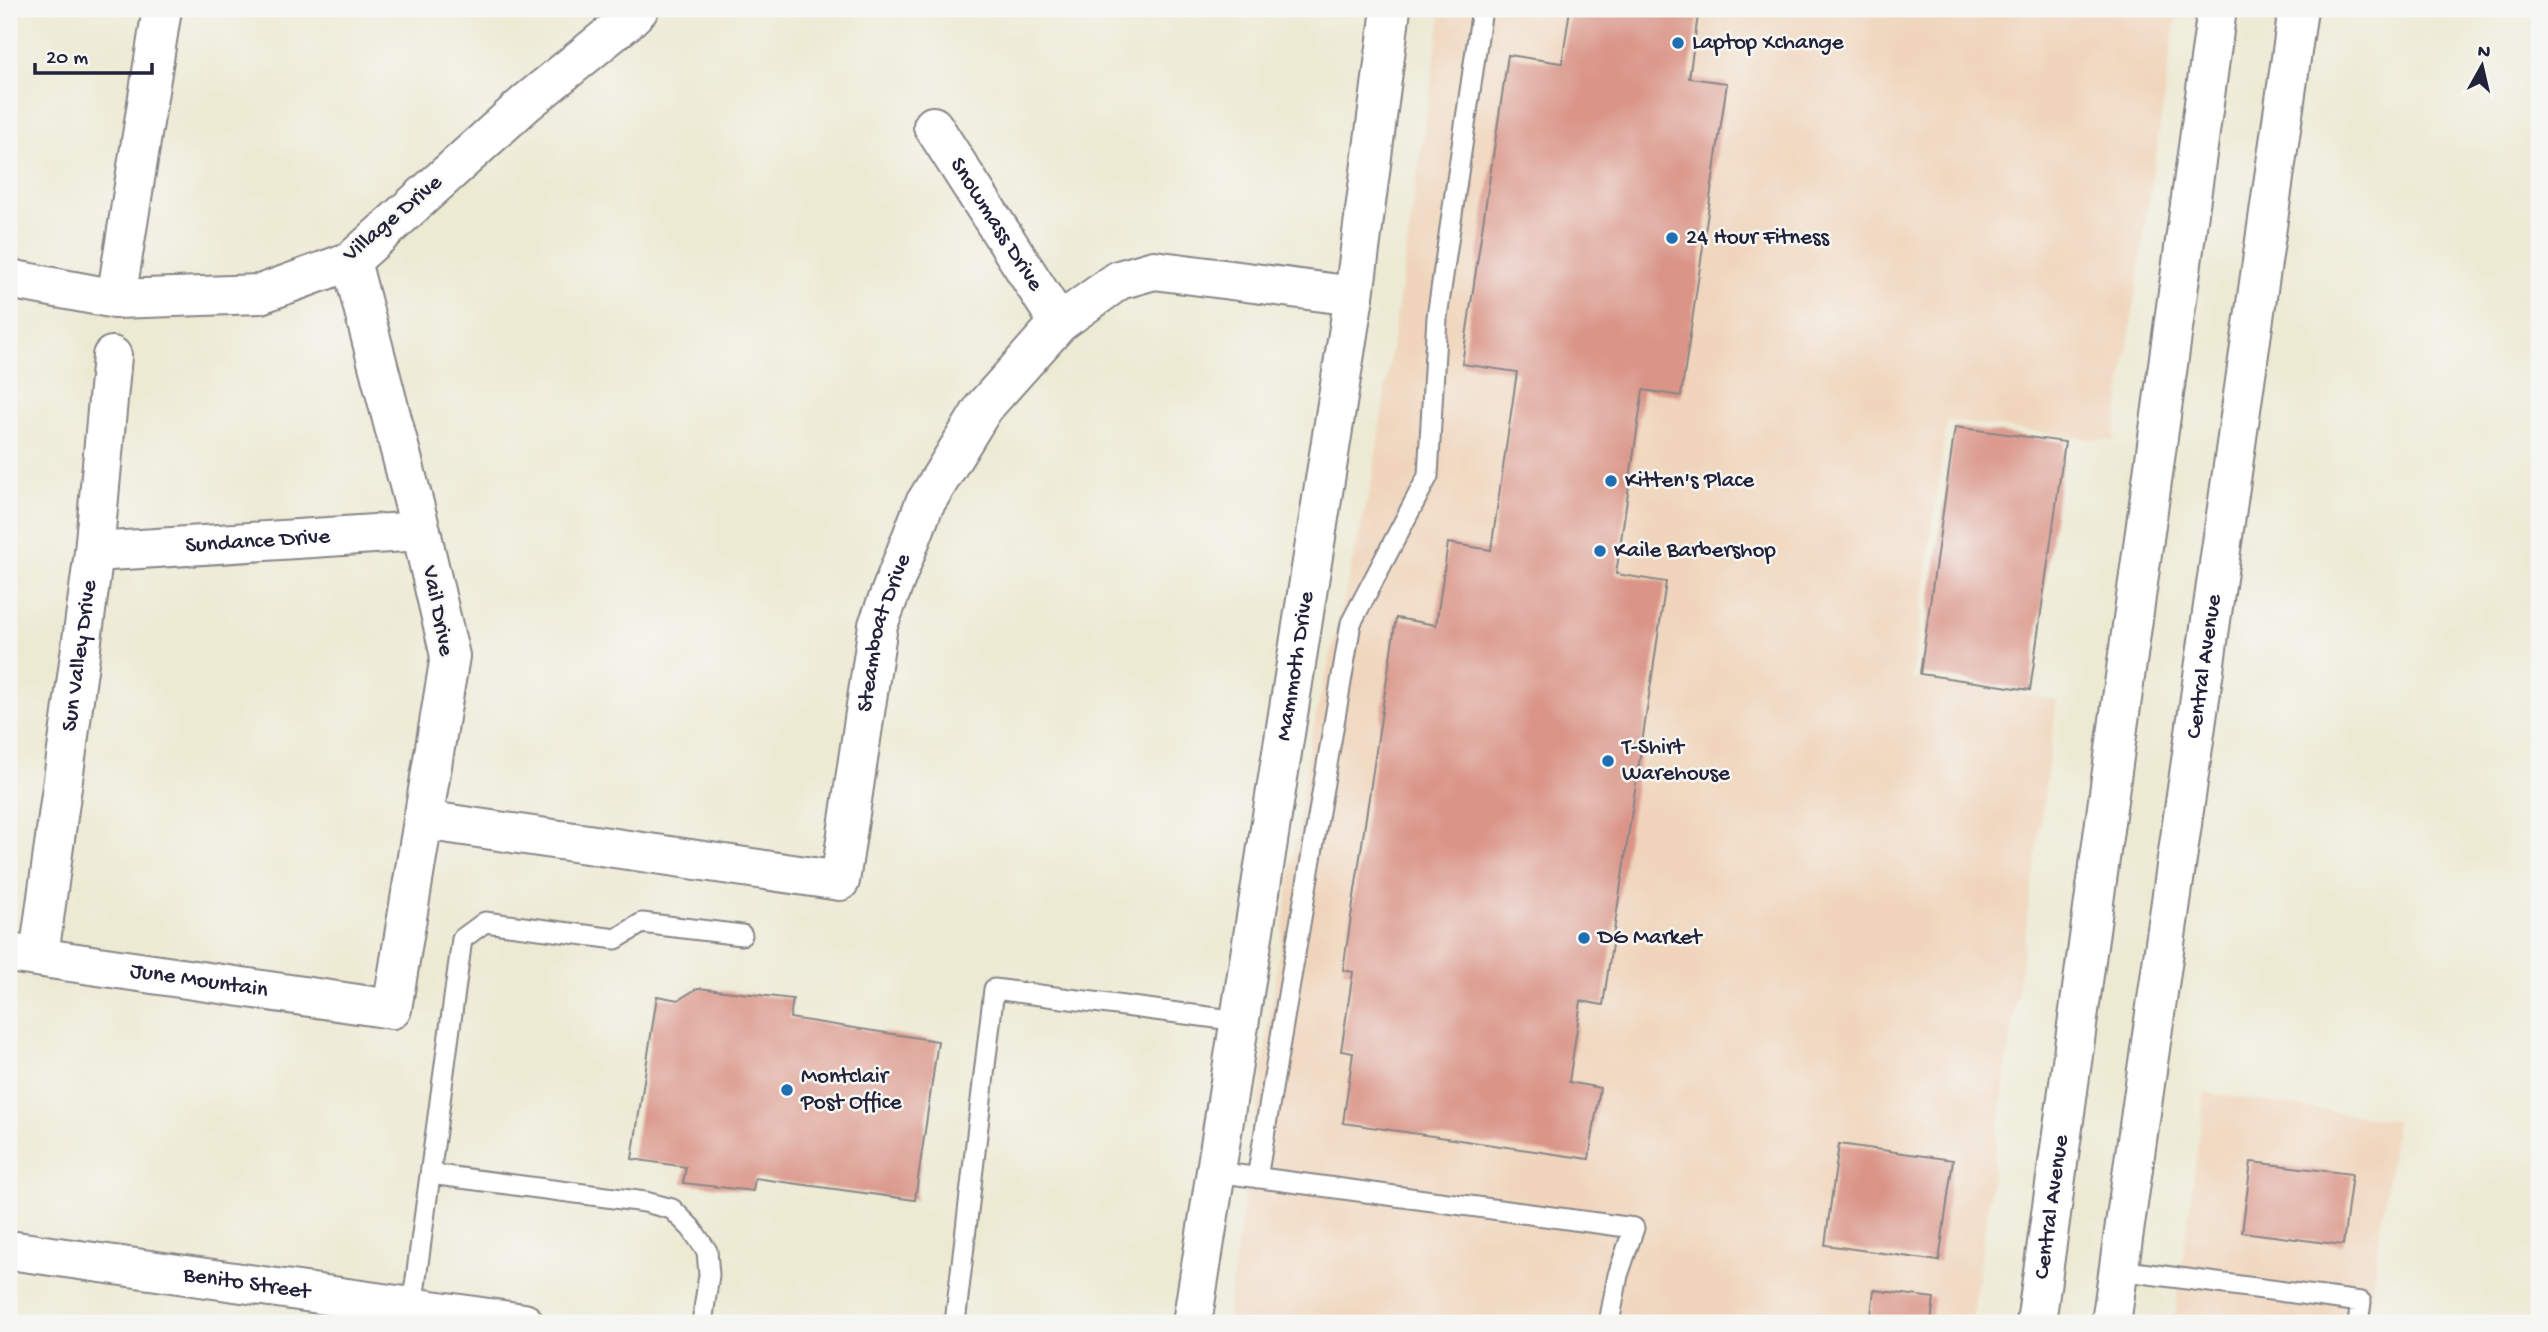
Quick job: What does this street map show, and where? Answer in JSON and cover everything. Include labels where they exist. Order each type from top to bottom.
[{"type":"street","points":[[116,299],[162,9]]},
{"type":"street","name":"Village Drive","points":[[9,279],[116,299],[260,294],[351,261],[526,103],[639,9]]},
{"type":"street","name":"Mammoth Drive","points":[[1192,1323],[1354,296],[1391,9]]},
{"type":"street","name":"Central Avenue","points":[[2036,1323],[2217,9]]},
{"type":"street","name":"Central Avenue","points":[[2111,1323],[2298,9]]},
{"type":"street","name":"Snowmass Drive","points":[[933,126],[1059,323]]},
{"type":"street","name":"Vail Drive","points":[[351,261],[421,531],[450,656],[392,1009]]},
{"type":"street","name":"Steamboat Drive","points":[[423,820],[840,881],[878,625],[924,505],[984,407],[1059,323],[1119,280],[1154,270],[1354,296]]},
{"type":"street","name":"Sun Valley Drive","points":[[24,954],[94,552],[112,356]]},
{"type":"street","name":"Sundance Drive","points":[[94,552],[421,531]]},
{"type":"street","name":"June Mountain","points":[[24,954],[392,1009]]},
{"type":"street","name":"Benito Street","points":[[9,1250],[524,1323]]},
{"type":"lane","points":[[1257,1178],[1351,623],[1428,477],[1437,317],[1482,9]]},
{"type":"lane","points":[[412,1308],[462,939],[485,922],[616,939],[642,923],[742,935]]},
{"type":"lane","points":[[955,1323],[995,989],[1239,1021]]},
{"type":"lane","points":[[1216,1172],[1634,1228],[1618,1275],[1609,1323]]},
{"type":"lane","points":[[430,1174],[645,1202],[672,1209],[691,1228],[707,1251],[709,1275],[702,1323]]},
{"type":"lane","points":[[2119,1270],[2361,1302],[2358,1323]]},
{"type":"path","points":[[11,1323],[14,1298]]},
{"type":"shaded area","points":[[1442,9],[2177,9],[2114,442],[1947,420],[1912,678],[2057,700],[1972,1323],[1226,1323],[1309,746],[1372,480]]},
{"type":"shaded area","points":[[2205,1093],[2396,1121],[2367,1323],[2174,1323]]},
{"type":"building","points":[[1570,9],[1699,9],[1689,78],[1727,83],[1681,396],[1643,390],[1616,574],[1666,582],[1603,1005],[1581,1001],[1569,1082],[1600,1088],[1589,1159],[1343,1123],[1353,1053],[1341,1051],[1353,972],[1343,970],[1396,618],[1436,625],[1448,543],[1491,550],[1517,372],[1462,364],[1508,55],[1562,63]]},
{"type":"building","points":[[1955,427],[2065,442],[2030,690],[1920,674]]},
{"type":"building","name":"Montclair Post Office","points":[[698,988],[793,999],[790,1018],[938,1041],[915,1200],[755,1178],[753,1191],[683,1183],[686,1167],[632,1159],[657,996],[678,1000]]},
{"type":"building","points":[[1839,1144],[1953,1160],[1939,1261],[1825,1245]]},
{"type":"building","points":[[2251,1162],[2352,1174],[2343,1245],[2242,1232]]},
{"type":"building","points":[[1874,1290],[1934,1298],[1931,1323],[1870,1323]]},
{"type":"place","name":"Laptop Xchange","points":[[1678,43]]},
{"type":"place","name":"24 Hour Fitness","points":[[1672,238]]},
{"type":"place","name":"Kitten's Place","points":[[1611,481]]},
{"type":"place","name":"Kaile Barbershop","points":[[1600,551]]},
{"type":"place","name":"T-Shirt Warehouse","points":[[1608,761]]},
{"type":"place","name":"DG Market","points":[[1584,938]]},
{"type":"place","name":"Montclair Post Office","points":[[787,1090]]}]
